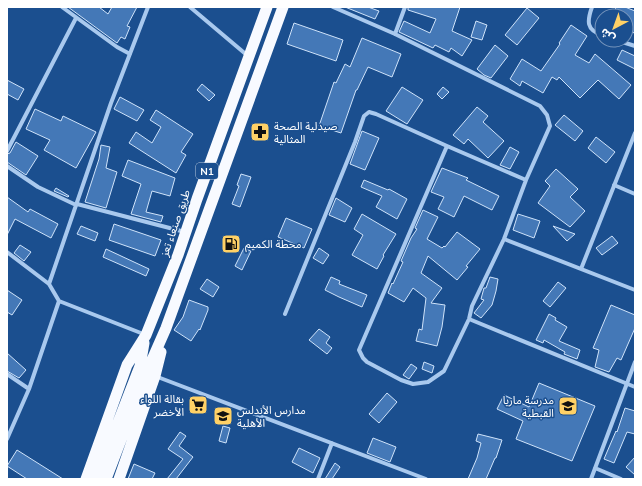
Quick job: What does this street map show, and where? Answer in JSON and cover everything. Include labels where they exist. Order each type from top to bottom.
[{"type":"highway","name":"طريق صنعاء تعز","points":[[86,479],[127,365],[146,335],[178,255],[267,7]]},
{"type":"highway","name":"N1","points":[[106,479],[148,369],[166,328],[283,7]]},
{"type":"highway","points":[[197,199],[211,205]]},
{"type":"highway","name":"N1","points":[[119,479],[155,376],[166,328]]},
{"type":"highway","name":"طريق صنعاء تعز","points":[[96,479],[140,366],[146,335]]},
{"type":"street","points":[[62,7],[117,47],[130,54]]},
{"type":"street","points":[[49,284],[111,103],[148,7]]},
{"type":"street","points":[[190,7],[249,56]]},
{"type":"street","points":[[333,7],[395,34],[540,106],[547,115],[550,126],[526,180],[504,238],[472,306],[469,319],[444,371],[428,382],[414,384],[401,380],[366,362],[359,350],[447,146]]},
{"type":"street","points":[[395,34],[405,7]]},
{"type":"street","points":[[592,7],[588,17],[589,26],[594,32]]},
{"type":"street","points":[[7,151],[76,18]]},
{"type":"street","points":[[285,314],[364,116],[369,112],[526,180]]},
{"type":"street","points":[[581,269],[635,133]]},
{"type":"street","points":[[7,166],[38,187],[76,205],[186,232]]},
{"type":"street","points":[[614,185],[635,194]]},
{"type":"street","points":[[504,238],[635,290]]},
{"type":"street","points":[[7,252],[49,284],[59,301],[146,335]]},
{"type":"street","points":[[7,439],[29,389],[59,301]]},
{"type":"street","points":[[469,319],[635,387]]},
{"type":"street","points":[[591,479],[635,362]]},
{"type":"street","points":[[7,374],[29,389]]},
{"type":"street","points":[[155,376],[426,479]]},
{"type":"street","points":[[318,479],[332,443]]},
{"type":"street","points":[[595,468],[622,479]]},
{"type":"building","points":[[68,7],[99,7],[108,14],[112,7],[137,7],[127,26],[130,27],[125,39],[121,37],[117,43]]},
{"type":"building","points":[[345,7],[368,7],[379,11],[375,19]]},
{"type":"building","points":[[408,7],[460,7],[452,31],[472,40],[462,56],[451,48],[449,52],[435,45],[433,48],[399,32],[404,21],[430,33],[436,19],[408,10]]},
{"type":"building","points":[[625,7],[628,8],[616,8]]},
{"type":"building","points":[[527,8],[539,18],[517,45],[505,35]]},
{"type":"building","points":[[634,11],[635,11],[634,33]]},
{"type":"building","points":[[476,21],[487,25],[482,40],[471,37]]},
{"type":"building","points":[[294,23],[343,40],[336,61],[287,44]]},
{"type":"building","points":[[571,25],[587,36],[575,55],[589,63],[595,54],[631,85],[619,99],[598,80],[580,98],[559,77],[557,80],[552,77],[543,93],[522,81],[520,86],[510,79],[522,59],[541,71]]},
{"type":"building","points":[[362,38],[401,54],[392,77],[368,67],[356,90],[341,133],[319,126],[334,82],[336,83],[345,64],[350,67]]},
{"type":"building","points":[[495,45],[508,56],[491,78],[484,75],[477,69]]},
{"type":"building","points":[[622,50],[635,56],[635,69],[617,60]]},
{"type":"building","points":[[7,80],[24,89],[18,100],[7,94]]},
{"type":"building","points":[[202,84],[215,95],[209,101],[197,90]]},
{"type":"building","points":[[402,87],[423,100],[407,124],[386,111]]},
{"type":"building","points":[[443,87],[449,92],[442,99],[437,94]]},
{"type":"building","points":[[120,97],[144,110],[137,121],[114,109]]},
{"type":"building","points":[[477,107],[488,116],[483,122],[504,141],[488,158],[468,139],[464,144],[453,135]]},
{"type":"building","points":[[35,109],[61,121],[63,116],[96,132],[76,168],[44,150],[50,140],[26,129]]},
{"type":"building","points":[[156,110],[193,134],[181,152],[186,155],[176,173],[129,143],[136,132],[152,143],[161,127],[150,120]]},
{"type":"building","points":[[564,115],[583,131],[575,141],[555,125]]},
{"type":"building","points":[[362,131],[379,138],[365,170],[350,164]]},
{"type":"building","points":[[596,137],[615,152],[606,163],[588,148]]},
{"type":"building","points":[[16,142],[38,156],[26,175],[7,162],[7,154],[10,153]]},
{"type":"building","points":[[101,145],[110,147],[106,168],[117,172],[106,208],[85,202],[99,159]]},
{"type":"building","points":[[510,147],[519,152],[510,169],[500,165]]},
{"type":"building","points":[[128,160],[175,178],[170,196],[152,191],[146,212],[163,216],[161,222],[131,214],[141,184],[122,176]]},
{"type":"building","points":[[442,168],[468,178],[466,180],[499,196],[492,210],[464,196],[454,217],[438,209],[444,197],[431,192]]},
{"type":"building","points":[[556,169],[578,189],[570,197],[585,211],[570,227],[538,203],[550,186],[545,181]]},
{"type":"building","points":[[241,174],[251,177],[240,207],[232,204],[239,186],[237,185]]},
{"type":"building","points":[[364,180],[388,190],[389,189],[407,199],[397,219],[376,207],[382,196],[361,187]]},
{"type":"building","points":[[56,188],[69,196],[68,197],[54,191]]},
{"type":"building","points":[[7,197],[28,212],[30,209],[58,224],[51,238],[15,219],[7,235]]},
{"type":"building","points":[[336,198],[352,208],[345,222],[329,215]]},
{"type":"building","points":[[423,210],[438,217],[427,239],[442,248],[444,246],[445,247],[457,232],[480,249],[457,280],[428,256],[421,273],[442,288],[431,303],[445,305],[442,327],[437,346],[416,341],[419,329],[422,330],[426,298],[413,288],[404,302],[388,293],[403,262],[401,261],[411,238],[417,229],[415,228]]},
{"type":"building","points":[[362,214],[396,234],[383,255],[384,256],[377,269],[352,255],[363,235],[354,229]]},
{"type":"building","points":[[518,214],[540,221],[534,238],[513,230]]},
{"type":"building","points":[[286,218],[312,229],[304,248],[278,237]]},
{"type":"building","points":[[114,224],[161,240],[155,256],[109,240]]},
{"type":"building","points":[[81,226],[98,233],[95,241],[77,234]]},
{"type":"building","points":[[553,226],[575,234],[567,241]]},
{"type":"building","points":[[612,236],[618,243],[602,255],[596,248]]},
{"type":"building","points":[[20,245],[31,252],[24,261],[14,253]]},
{"type":"building","points":[[244,248],[251,251],[242,270],[235,266]]},
{"type":"building","points":[[319,248],[329,255],[323,264],[313,258]]},
{"type":"building","points":[[106,249],[149,269],[146,276],[103,257]]},
{"type":"building","points":[[331,277],[340,281],[339,284],[367,295],[362,307],[325,290]]},
{"type":"building","points":[[490,277],[498,279],[496,291],[492,305],[481,318],[474,313],[484,300],[481,299],[484,288],[486,288]]},
{"type":"building","points":[[207,279],[219,287],[213,297],[200,289]]},
{"type":"building","points":[[558,282],[566,288],[550,307],[543,301]]},
{"type":"building","points":[[7,290],[22,300],[12,315],[7,312]]},
{"type":"building","points":[[189,300],[208,307],[200,330],[199,329],[191,341],[174,330],[183,317]]},
{"type":"building","points":[[611,305],[635,315],[635,328],[621,360],[617,358],[609,372],[595,367],[599,350],[593,348]]},
{"type":"building","points":[[549,314],[556,318],[555,320],[567,327],[559,341],[580,350],[577,359],[564,354],[565,352],[544,340],[543,343],[536,340]]},
{"type":"building","points":[[319,329],[330,337],[326,343],[332,348],[327,354],[309,340]]},
{"type":"building","points":[[7,353],[26,370],[19,378],[7,371]]},
{"type":"building","points":[[424,362],[434,366],[432,373],[422,369]]},
{"type":"building","points":[[411,364],[417,368],[409,379],[403,375]]},
{"type":"building","points":[[539,383],[595,406],[572,461],[516,439],[523,421],[497,409],[504,395],[529,407]]},
{"type":"building","points":[[387,393],[397,402],[379,423],[369,414]]},
{"type":"building","points":[[625,408],[635,411],[635,434],[627,432],[614,463],[604,459],[616,431],[617,432]]},
{"type":"building","points":[[223,426],[230,428],[226,443],[219,441]]},
{"type":"building","points":[[180,432],[186,436],[179,446],[193,457],[176,479],[167,479],[183,459],[168,449]]},
{"type":"building","points":[[478,434],[502,440],[496,458],[486,479],[468,479],[477,458],[481,443],[476,441]]},
{"type":"building","points":[[373,438],[396,447],[390,462],[367,453]]},
{"type":"building","points":[[299,448],[320,458],[313,473],[292,462]]},
{"type":"building","points":[[17,450],[63,479],[27,479],[7,466]]},
{"type":"building","points":[[635,457],[635,475],[626,467]]},
{"type":"building","points":[[335,463],[340,467],[332,479],[325,479]]},
{"type":"building","points":[[134,464],[155,473],[152,479],[128,479]]},
{"type":"place","name":"صيدلية الصحة المثالية","points":[[260,132]]},
{"type":"place","name":"محطة الكميم","points":[[231,244]]},
{"type":"place","name":"بقالة اللواء الأخضر","points":[[198,405]]},
{"type":"place","name":"مدرسة ماريا القبطية","points":[[568,406]]},
{"type":"place","name":"مدارس الأندلس الأهلية","points":[[223,416]]}]
